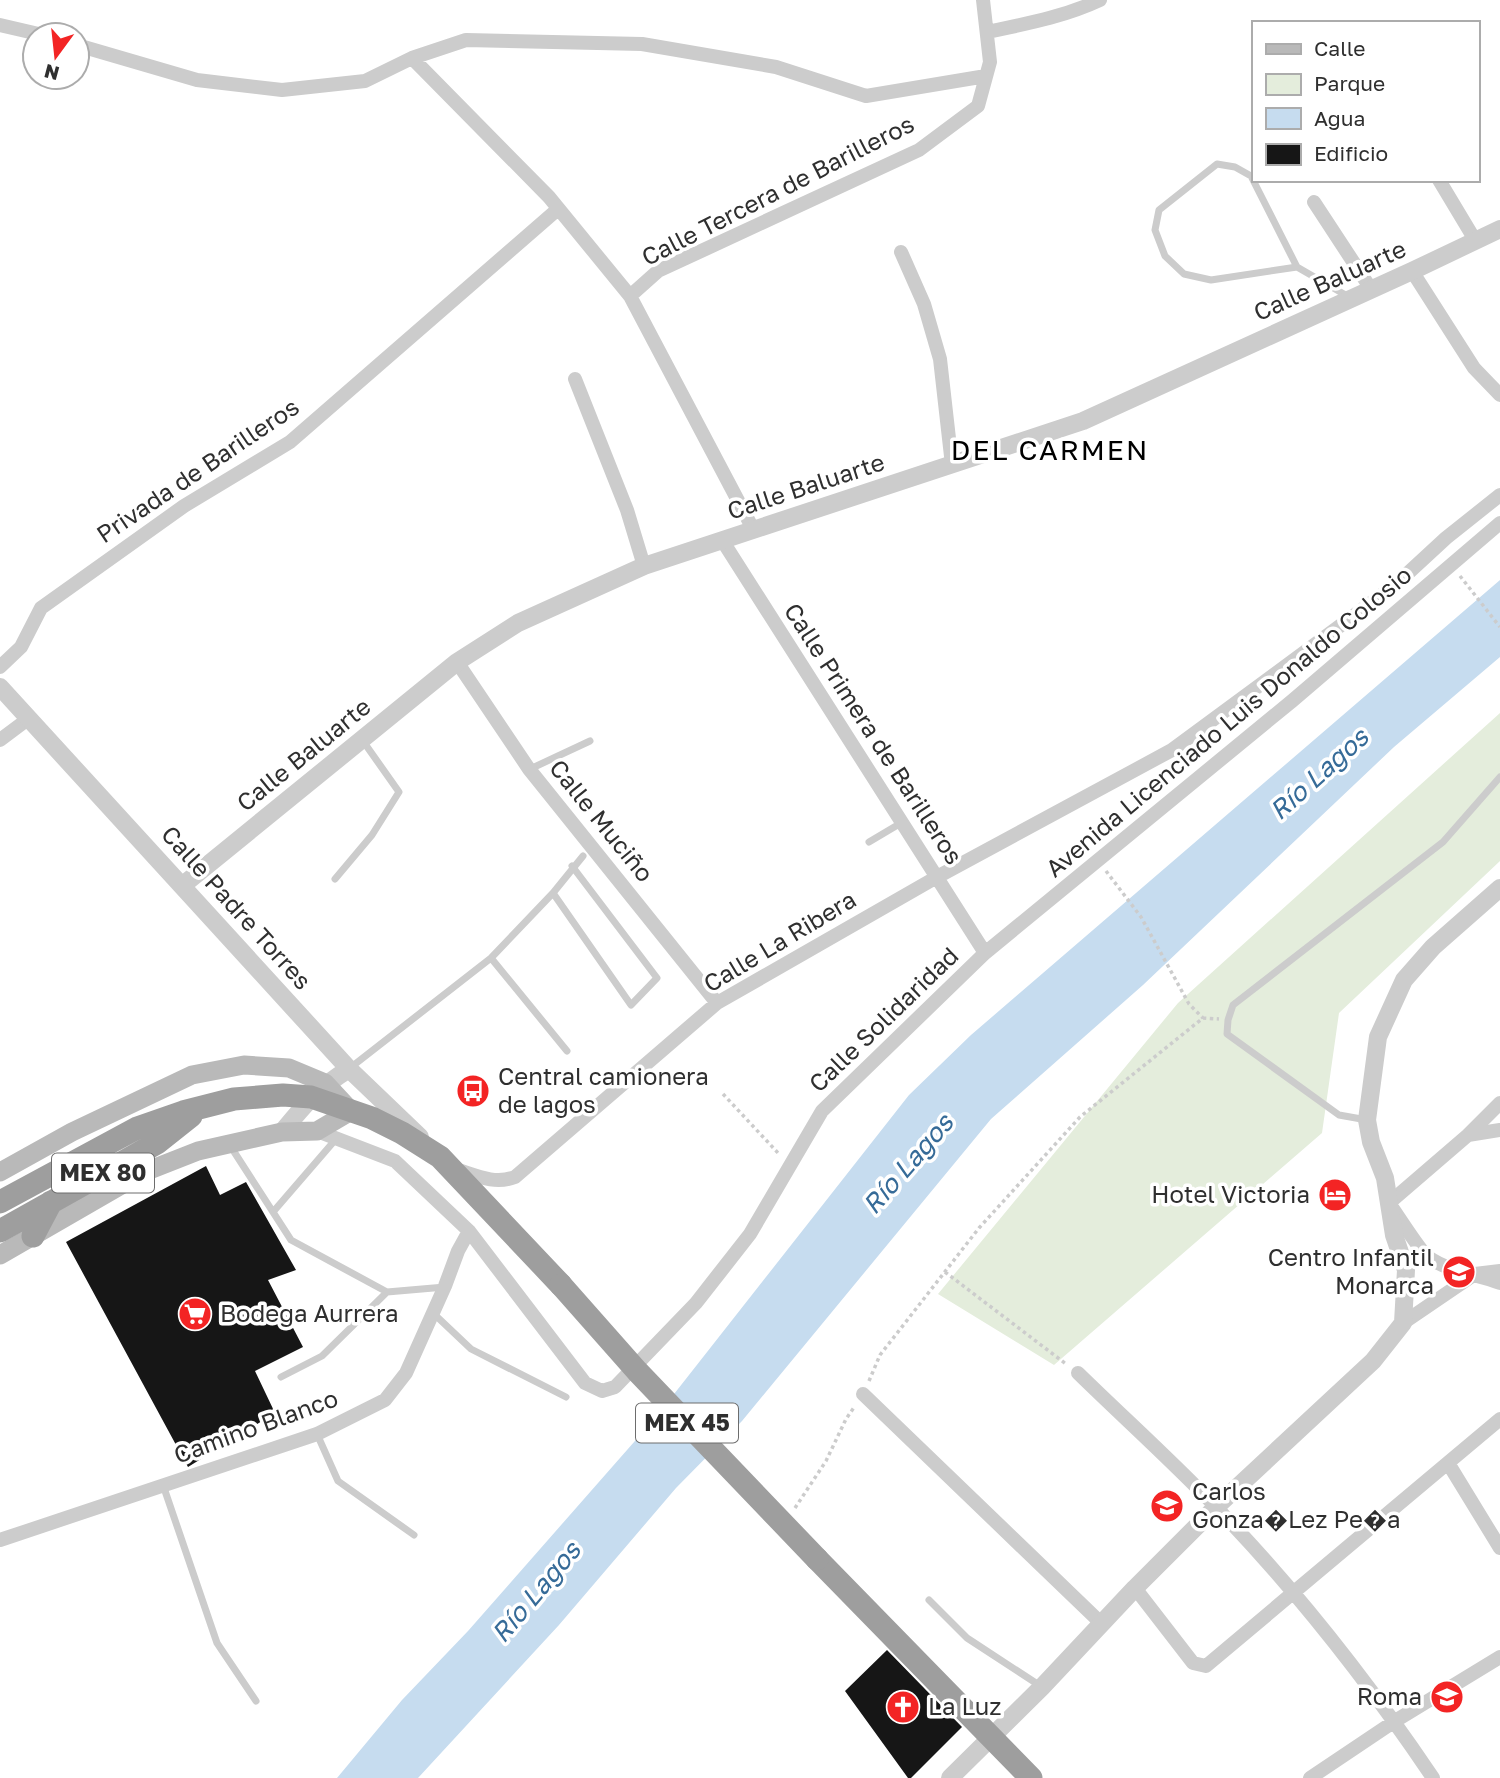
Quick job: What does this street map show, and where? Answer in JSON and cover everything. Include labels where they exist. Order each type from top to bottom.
[{"type":"highway","name":"MEX 80","points":[[0,1202],[137,1128],[201,1107],[234,1099],[318,1090],[351,1111]]},
{"type":"highway","name":"MEX 80","points":[[0,1231],[157,1143],[201,1107]]},
{"type":"highway","name":"MEX 45","points":[[351,1111],[402,1133],[445,1162],[561,1285],[637,1371],[1031,1778]]},
{"type":"highway","points":[[33,1236],[51,1202]]},
{"type":"main road","points":[[0,1172],[72,1132],[192,1075],[244,1065],[289,1068],[318,1090]]},
{"type":"main road","points":[[0,1255],[142,1173],[198,1151],[282,1132],[317,1131],[351,1111]]},
{"type":"street","points":[[91,49],[197,80],[282,90],[365,81],[412,58],[466,40],[642,44],[776,67],[866,96],[988,69],[983,0]]},
{"type":"street","points":[[987,32],[1049,19],[1082,9],[1100,0]]},
{"type":"street","points":[[0,25],[21,30]]},
{"type":"street","points":[[412,58],[558,209],[630,296],[754,528]]},
{"type":"street","name":"Calle Tercera de Barilleros","points":[[630,296],[659,271],[919,150],[978,106],[988,69]]},
{"type":"street","points":[[1440,182],[1475,240]]},
{"type":"street","points":[[1314,202],[1371,289]]},
{"type":"street","name":"Privada de Barilleros","points":[[0,667],[20,647],[41,608],[184,506],[290,442],[558,209]]},
{"type":"street","name":"Calle Baluarte","points":[[183,885],[457,662],[518,624],[644,566],[1083,422],[1500,229]]},
{"type":"street","points":[[901,252],[924,304],[940,359],[952,465]]},
{"type":"street","points":[[1412,271],[1475,368],[1500,395]]},
{"type":"street","points":[[575,379],[627,510],[644,566]]},
{"type":"street","name":"Avenida Licenciado Luis Donaldo Colosio","points":[[937,877],[1172,750],[1394,586],[1446,538],[1500,495]]},
{"type":"street","name":"Avenida Licenciado Luis Donaldo Colosio","points":[[985,953],[1292,701],[1500,523]]},
{"type":"street","name":"Calle Primera de Barilleros","points":[[722,540],[985,953]]},
{"type":"street","name":"Calle Muciño","points":[[457,662],[529,769],[717,1003]]},
{"type":"street","name":"Calle Padre Torres","points":[[0,687],[349,1069],[445,1162]]},
{"type":"street","points":[[0,740],[28,719]]},
{"type":"street","name":"Calle La Ribera","points":[[445,1162],[486,1179],[503,1182],[515,1177],[717,1003],[937,877]]},
{"type":"street","points":[[1403,1323],[1406,1270],[1394,1236],[1385,1178],[1371,1142],[1367,1120],[1378,1037],[1404,980],[1433,947],[1500,888]]},
{"type":"street","name":"Calle Solidaridad","points":[[469,1231],[585,1383],[602,1391],[615,1387],[696,1303],[750,1234],[822,1111],[985,953]]},
{"type":"street","points":[[282,1132],[318,1090],[349,1069]]},
{"type":"street","points":[[1390,1203],[1468,1135],[1500,1103]]},
{"type":"street","points":[[1468,1135],[1500,1130]]},
{"type":"street","points":[[317,1131],[395,1161],[469,1231]]},
{"type":"street","points":[[1390,1203],[1426,1255],[1454,1270],[1500,1283]]},
{"type":"street","name":"Camino Blanco","points":[[0,1541],[317,1434],[385,1400],[406,1373],[469,1231]]},
{"type":"street","points":[[950,1778],[1216,1507],[1373,1361],[1403,1323],[1475,1274],[1500,1270]]},
{"type":"street","points":[[1078,1373],[1216,1507],[1292,1593],[1395,1721],[1433,1778]]},
{"type":"street","points":[[863,1394],[1102,1624]]},
{"type":"street","points":[[1135,1588],[1193,1663],[1206,1666],[1500,1419]]},
{"type":"street","points":[[1448,1463],[1500,1548]]},
{"type":"street","points":[[1310,1778],[1395,1721],[1500,1657]]},
{"type":"lane","points":[[1252,178],[1235,167],[1217,164],[1159,211],[1155,230],[1165,256],[1184,274],[1211,280],[1297,267]]},
{"type":"lane","points":[[1254,182],[1297,267],[1351,298]]},
{"type":"lane","points":[[335,879],[372,835],[399,792],[362,739]]},
{"type":"lane","points":[[529,769],[590,741]]},
{"type":"lane","points":[[1367,1120],[1339,1115],[1227,1034],[1233,1005],[1443,842],[1500,776]]},
{"type":"lane","points":[[869,842],[902,822]]},
{"type":"lane","points":[[349,1069],[491,958],[553,893],[572,866],[583,856]]},
{"type":"lane","points":[[553,893],[631,1005],[657,978],[572,866]]},
{"type":"lane","points":[[491,958],[567,1051]]},
{"type":"lane","points":[[273,1212],[336,1139]]},
{"type":"lane","points":[[230,1144],[291,1240],[387,1292],[446,1286]]},
{"type":"lane","points":[[281,1377],[322,1356],[387,1292]]},
{"type":"lane","points":[[433,1313],[471,1349],[566,1397]]},
{"type":"lane","points":[[317,1434],[338,1481],[414,1535]]},
{"type":"lane","points":[[162,1485],[217,1643],[256,1701]]},
{"type":"lane","points":[[929,1600],[967,1638],[1042,1687]]},
{"type":"path","points":[[1457,573],[1500,627]]},
{"type":"path","points":[[1098,861],[1140,917],[1189,1004],[1203,1018],[1228,1020]]},
{"type":"path","points":[[785,1525],[826,1461],[846,1419],[863,1394],[880,1355],[979,1228],[1080,1117],[1203,1018]]},
{"type":"path","points":[[723,1094],[790,1166]]},
{"type":"path","points":[[945,1272],[1078,1373]]},
{"type":"green space","points":[[1500,713],[1500,861],[1339,1013],[1322,1133],[1054,1365],[938,1294],[1178,1003]]},
{"type":"water","name":"Río Lagos","points":[[1500,580],[1500,657],[1394,747],[1143,985],[991,1119],[742,1421],[676,1488],[559,1625],[418,1778],[337,1778],[402,1700],[468,1631],[656,1417],[909,1095],[971,1035]]},
{"type":"building","name":"Bodega Aurrera","points":[[206,1166],[220,1195],[246,1182],[296,1270],[268,1280],[303,1347],[255,1371],[275,1413],[188,1467],[66,1242]]},
{"type":"building","name":"La Luz","points":[[887,1650],[962,1727],[911,1778],[908,1778],[845,1691]]},
{"type":"place","name":"Central camionera de lagos","points":[[473,1091]]},
{"type":"place","name":"Hotel Victoria","points":[[1335,1195]]},
{"type":"place","name":"Centro Infantil Monarca","points":[[1459,1272]]},
{"type":"place","name":"Bodega Aurrera","points":[[195,1314]]},
{"type":"place","name":"Carlos Gonza�Lez Pe�a","points":[[1167,1506]]},
{"type":"place","name":"Roma","points":[[1447,1697]]},
{"type":"place","name":"La Luz","points":[[903,1707]]},
{"type":"district","name":"DEL CARMEN","points":[[1050,450]]}]
